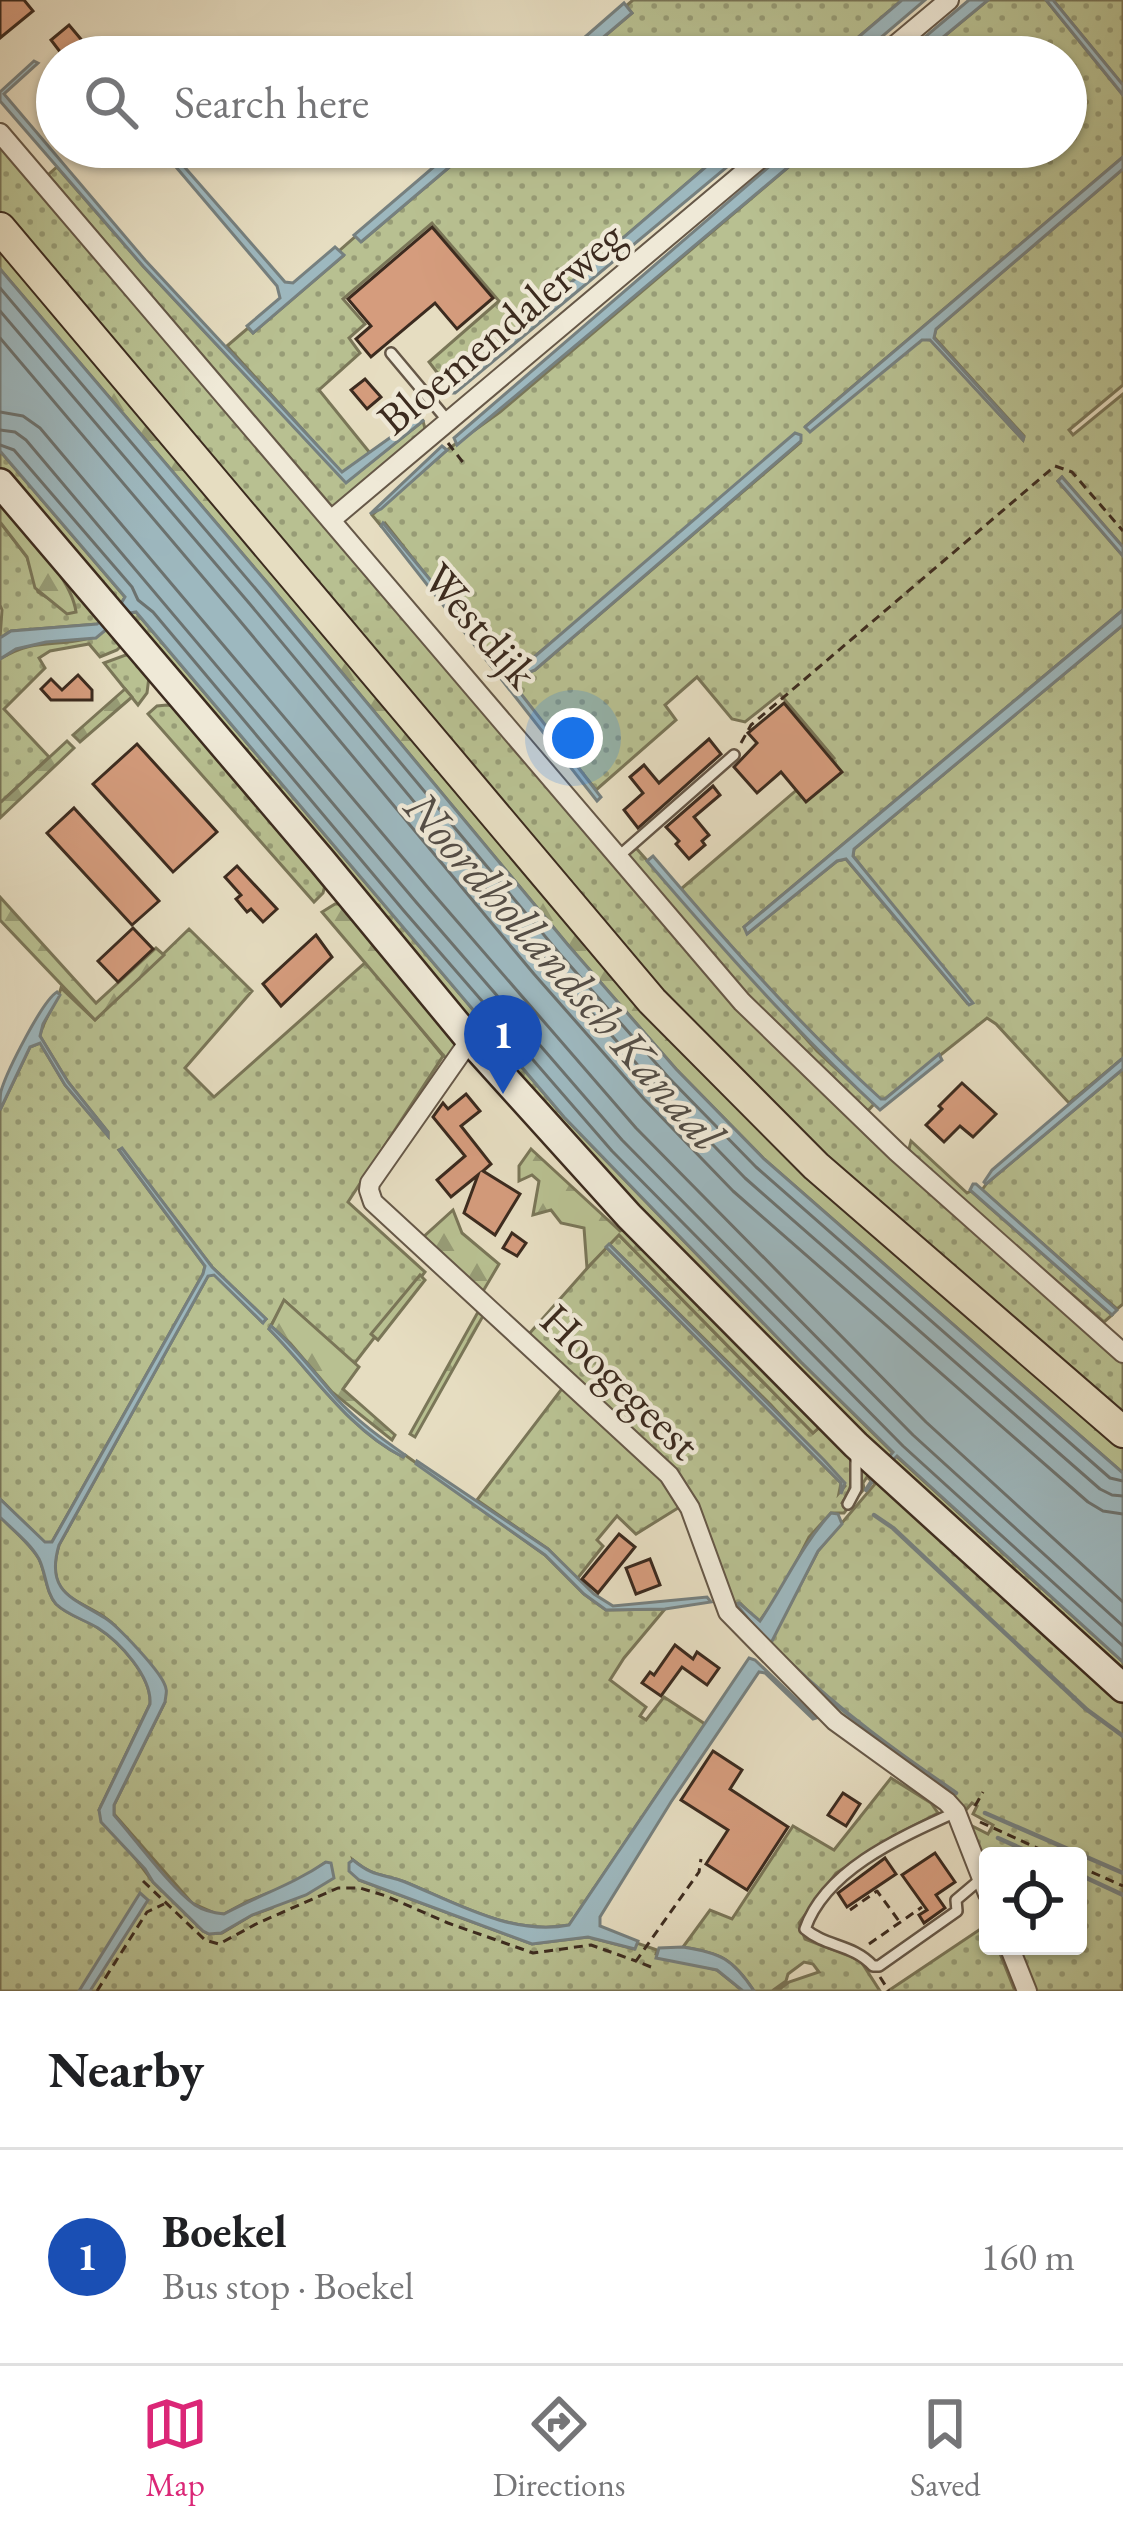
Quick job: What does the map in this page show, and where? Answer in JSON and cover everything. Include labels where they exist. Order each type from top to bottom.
[{"type":"main road","points":[[0,228],[652,1001],[816,1166],[1123,1432]]},
{"type":"street","points":[[906,36],[949,0]]},
{"type":"street","name":"Westdijk","points":[[0,133],[742,1002],[815,1075],[1123,1353]]},
{"type":"street","name":"Bloemendalerweg","points":[[331,520],[749,168]]},
{"type":"street","points":[[0,483],[470,1040],[629,1216],[856,1445],[1123,1688]]},
{"type":"street","name":"Hoogegeest","points":[[470,1040],[370,1183],[374,1202],[669,1474],[690,1508],[724,1605],[835,1721],[962,1814],[979,1867]]},
{"type":"street","points":[[1013,1955],[1027,1991]]},
{"type":"lane","points":[[391,353],[443,426]]},
{"type":"lane","points":[[619,856],[734,755]]},
{"type":"lane","points":[[848,1504],[856,1489],[856,1445]]},
{"type":"lane","points":[[962,1814],[883,1849],[833,1884],[806,1925],[807,1933],[859,1952],[879,1966],[957,1912],[956,1900],[979,1889]]},
{"type":"path","points":[[443,426],[465,465]]},
{"type":"path","points":[[734,755],[751,725],[1055,466],[1072,472],[1123,531]]},
{"type":"path","points":[[962,1814],[983,1792]]},
{"type":"path","points":[[994,1828],[1035,1847]]},
{"type":"path","points":[[637,1961],[699,1872],[701,1859]]},
{"type":"path","points":[[1087,1870],[1123,1886]]},
{"type":"path","points":[[142,1881],[205,1940],[219,1944],[338,1888],[360,1888],[532,1952],[591,1945],[651,1967]]},
{"type":"path","points":[[850,1910],[877,1891],[900,1922]]},
{"type":"path","points":[[97,1991],[147,1912],[166,1903]]},
{"type":"path","points":[[859,1952],[922,1907]]},
{"type":"green space","points":[[633,0],[902,0],[860,36],[605,36],[632,13],[626,6]]},
{"type":"green space","points":[[988,0],[1046,0],[1075,36],[944,36]]},
{"type":"green space","points":[[1053,0],[1123,0],[1123,85],[1087,36]]},
{"type":"green space","points":[[1087,51],[1123,95],[1123,157],[805,427],[922,339],[931,340],[1023,440],[934,337],[936,329],[1123,169],[1123,385],[1069,430],[1073,435],[1123,394],[1123,547],[1062,477],[1058,481],[1123,556],[1123,610],[744,927],[748,933],[837,861],[846,859],[968,1004],[853,856],[854,849],[1123,625],[1123,1058],[1069,1103],[987,1018],[881,1100],[828,1050],[681,889],[834,758],[780,694],[745,722],[732,719],[697,677],[665,705],[676,720],[596,790],[385,523],[381,526],[372,515],[447,450],[500,412],[787,168],[1087,168]],"holes":[[[801,442],[535,670],[523,675],[519,669]]]},
{"type":"green space","points":[[0,146],[739,1009],[809,1079],[1123,1363],[1123,1424],[712,1054],[0,216]]},
{"type":"green space","points":[[58,168],[346,482],[423,421],[426,432],[334,509],[48,175]]},
{"type":"green space","points":[[448,168],[705,168],[449,388],[429,362],[499,301],[432,223],[343,299],[365,324],[349,338],[360,353],[319,390],[370,453],[342,473],[227,346],[248,328],[253,333],[343,256],[339,251],[356,236],[362,241]]},
{"type":"green space","points":[[0,241],[650,1008],[1123,1443],[1123,1473],[764,1159],[676,1069],[0,269]]},
{"type":"green space","points":[[0,451],[125,597],[119,607],[0,472]]},
{"type":"green space","points":[[0,504],[106,618],[98,624],[11,631],[0,638],[0,522],[27,557],[38,592],[53,601],[62,577]]},
{"type":"green space","points":[[0,504],[56,569],[76,612],[67,614],[35,588],[27,557],[0,522]]},
{"type":"green space","points":[[136,612],[564,1117],[893,1453],[892,1460],[896,1456],[1123,1662],[1123,1679],[971,1545],[607,1182],[126,614]]},
{"type":"green space","points":[[113,626],[121,646],[117,650],[100,657],[89,644],[50,651],[39,658],[45,668],[4,709],[49,757],[0,803],[0,659],[33,646],[89,638]]},
{"type":"green space","points":[[131,653],[149,677],[147,693],[138,705],[104,663]]},
{"type":"green space","points":[[125,689],[132,697],[80,742],[73,735]]},
{"type":"green space","points":[[174,706],[326,881],[314,902],[148,714]]},
{"type":"green space","points":[[67,741],[74,748],[0,818],[0,803]]},
{"type":"green space","points":[[636,848],[817,1051],[874,1104],[865,1114],[790,1043],[631,862],[629,854]]},
{"type":"green space","points":[[0,897],[96,1003],[156,948],[164,955],[95,1020],[0,920]]},
{"type":"green space","points":[[343,904],[459,1043],[449,1062],[322,912]]},
{"type":"green space","points":[[189,929],[252,991],[185,1068],[214,1097],[366,962],[443,1056],[348,1202],[425,1272],[354,1364],[285,1301],[269,1329],[365,1431],[545,1555],[606,1610],[665,1609],[610,1680],[646,1707],[640,1716],[646,1720],[664,1697],[705,1724],[569,1925],[506,1922],[373,1872],[353,1860],[359,1880],[532,1944],[588,1937],[634,1949],[637,1943],[657,1950],[656,1954],[717,1970],[743,1991],[0,1991],[0,1517],[35,1553],[56,1604],[116,1642],[146,1683],[150,1704],[99,1810],[153,1882],[203,1931],[222,1933],[272,1908],[326,1862],[298,1882],[217,1914],[192,1903],[114,1814],[114,1805],[165,1702],[118,1629],[63,1590],[55,1565],[59,1545],[208,1276],[214,1274],[262,1322],[266,1319],[212,1267],[122,1149],[205,1266],[203,1274],[52,1542],[45,1543],[0,1499],[0,1110],[30,1047],[40,1043],[65,1085],[108,1136],[40,1036],[44,1024],[61,988],[95,1020]]},
{"type":"green space","points":[[1123,1069],[1123,1304],[1117,1309],[982,1190]]},
{"type":"green space","points":[[911,1141],[1112,1315],[1104,1322],[912,1157]]},
{"type":"green space","points":[[531,1149],[620,1231],[629,1226],[822,1425],[813,1433],[619,1235],[587,1268],[584,1228],[561,1223],[551,1210],[533,1215],[539,1181],[532,1175],[519,1181],[519,1166]]},
{"type":"green space","points":[[453,1210],[462,1233],[499,1264],[482,1293],[420,1240]]},
{"type":"green space","points":[[618,1234],[813,1433],[822,1425],[851,1455],[852,1480],[842,1503],[848,1508],[844,1513],[831,1513],[809,1537],[759,1622],[740,1603],[770,1643],[818,1551],[875,1484],[867,1477],[858,1496],[859,1464],[1123,1697],[1123,1991],[1031,1991],[1017,1955],[1087,1955],[1087,1847],[979,1847],[979,1854],[970,1825],[988,1834],[993,1825],[973,1814],[977,1806],[972,1803],[966,1810],[828,1707],[729,1605],[698,1513],[529,1334],[606,1247],[841,1483],[839,1493],[845,1486],[771,1405],[609,1244]]},
{"type":"green space","points":[[420,1275],[425,1280],[378,1340],[371,1334]]},
{"type":"green space","points":[[284,1300],[359,1367],[343,1389],[395,1435],[392,1440],[332,1392],[271,1326]]},
{"type":"green space","points":[[478,1312],[483,1316],[415,1437],[410,1434]]},
{"type":"green space","points":[[564,1386],[667,1480],[681,1501],[678,1508],[636,1534],[617,1516],[597,1540],[603,1546],[577,1579],[548,1549],[477,1500]]},
{"type":"green space","points":[[891,1778],[931,1803],[938,1813],[836,1873],[799,1923],[805,1939],[860,1960],[880,1991],[777,1991],[819,1972],[804,1962],[772,1991],[754,1991],[725,1959],[683,1947],[710,1910],[732,1919],[793,1826],[834,1850]]},
{"type":"green space","points":[[979,1930],[979,1955],[1001,1955],[1015,1991],[888,1991]]},
{"type":"water","points":[[902,0],[925,0],[883,36],[860,36]]},
{"type":"water","points":[[969,0],[988,0],[944,36],[926,36]]},
{"type":"water","points":[[1046,0],[1053,0],[1083,36],[1075,36]]},
{"type":"water","points":[[624,3],[632,13],[605,36],[586,36]]},
{"type":"water","points":[[1087,41],[1123,85],[1123,95],[1087,51]]},
{"type":"water","points":[[36,62],[4,94],[36,132],[36,143],[0,101],[0,92]]},
{"type":"water","points":[[1123,157],[1123,169],[936,329],[934,338],[1023,440],[930,340],[922,340],[810,432],[805,427]]},
{"type":"water","points":[[58,168],[67,168],[145,260],[342,472],[419,417],[423,421],[346,483]]},
{"type":"water","points":[[177,168],[185,168],[285,282],[293,283],[335,247],[344,255],[253,333],[247,326],[280,298],[277,286]]},
{"type":"water","points":[[432,168],[448,168],[361,242],[354,235]]},
{"type":"water","points":[[704,168],[726,168],[455,393],[449,387]]},
{"type":"water","points":[[768,168],[787,168],[457,445],[454,438]]},
{"type":"water","name":"Noordhollandsch Kanaal","points":[[0,269],[676,1069],[764,1159],[1123,1473],[1123,1662],[897,1456],[892,1461],[888,1458],[893,1452],[564,1117],[136,612],[125,614],[96,638],[46,642],[16,649],[0,659],[0,638],[11,631],[97,624],[125,597],[0,451]]},
{"type":"water","points":[[795,433],[801,441],[535,670],[523,675],[519,670]]},
{"type":"water","points":[[442,446],[447,450],[370,514]]},
{"type":"water","points":[[1062,477],[1123,547],[1123,556],[1058,481]]},
{"type":"water","points":[[383,523],[601,797],[597,801],[381,526]]},
{"type":"water","points":[[1123,610],[1123,625],[854,849],[853,856],[973,1003],[969,1005],[846,859],[837,861],[747,934],[744,927]]},
{"type":"water","points":[[653,856],[792,1012],[881,1099],[939,1054],[942,1060],[880,1110],[731,957],[647,861]]},
{"type":"water","points":[[57,992],[60,995],[40,1036],[108,1136],[65,1085],[40,1043],[30,1047],[0,1110],[1,1091],[17,1053]]},
{"type":"water","points":[[1123,1058],[1123,1069],[984,1182],[992,1170]]},
{"type":"water","points":[[119,1150],[212,1267],[266,1319],[263,1323],[214,1275],[208,1276],[59,1545],[56,1561],[65,1592],[119,1630],[165,1686],[165,1702],[114,1805],[114,1815],[164,1875],[195,1905],[224,1914],[331,1863],[334,1878],[221,1933],[203,1931],[101,1822],[99,1810],[150,1704],[146,1683],[116,1642],[56,1604],[35,1553],[0,1517],[0,1499],[45,1542],[52,1542],[203,1274],[205,1266]]},
{"type":"water","points":[[973,1184],[1117,1310],[1112,1315],[970,1190]]},
{"type":"water","points":[[609,1244],[824,1460],[845,1483],[841,1494],[841,1483],[606,1247]]},
{"type":"water","points":[[271,1326],[345,1407],[405,1455],[383,1445],[348,1416]]},
{"type":"water","points":[[417,1461],[548,1549],[613,1606],[707,1597],[711,1602],[606,1610],[545,1555]]},
{"type":"water","points":[[831,1513],[838,1514],[842,1524],[818,1551],[770,1645],[736,1604],[760,1621]]},
{"type":"water","points":[[749,1658],[816,1718],[759,1672],[600,1917],[600,1926],[638,1941],[635,1949],[588,1937],[532,1944],[359,1880],[349,1871],[353,1860],[373,1872],[506,1922],[569,1925]]},
{"type":"water","points":[[140,1893],[148,1900],[90,1991],[79,1991]]},
{"type":"water","points":[[683,1947],[725,1959],[754,1991],[743,1991],[717,1970],[656,1958],[659,1948]]},
{"type":"building","points":[[0,0],[24,0],[33,11],[0,38]]},
{"type":"building","points":[[69,25],[78,36],[56,36]]},
{"type":"building","points":[[432,227],[493,298],[457,329],[435,303],[371,357],[356,339],[371,326],[348,299]]},
{"type":"building","points":[[365,379],[381,397],[367,409],[351,390]]},
{"type":"building","points":[[78,675],[92,690],[92,700],[51,700],[41,689],[51,679],[62,690]]},
{"type":"building","points":[[784,703],[842,772],[806,802],[781,772],[757,793],[734,767],[757,743],[748,733]]},
{"type":"building","points":[[709,739],[721,754],[638,828],[624,810],[643,793],[630,777],[644,765],[659,783]]},
{"type":"building","points":[[137,744],[217,832],[173,872],[93,784]]},
{"type":"building","points":[[713,786],[720,795],[694,817],[709,835],[689,859],[666,827]]},
{"type":"building","points":[[74,808],[159,901],[132,925],[47,833]]},
{"type":"building","points":[[237,866],[277,909],[263,922],[236,899],[241,895],[225,877]]},
{"type":"building","points":[[133,928],[153,949],[118,982],[98,961]]},
{"type":"building","points":[[316,935],[332,957],[281,1006],[263,984]]},
{"type":"building","points":[[962,1083],[996,1114],[973,1137],[960,1126],[944,1142],[926,1125]]},
{"type":"building","points":[[466,1094],[480,1111],[461,1126],[491,1164],[483,1171],[520,1194],[495,1235],[464,1213],[478,1175],[451,1197],[437,1180],[465,1156],[433,1117],[443,1103],[448,1109]]},
{"type":"building","points":[[512,1233],[526,1243],[517,1256],[503,1248]]},
{"type":"building","points":[[619,1534],[635,1547],[598,1593],[582,1579]]},
{"type":"building","points":[[650,1559],[660,1585],[636,1594],[626,1568]]},
{"type":"building","points":[[675,1645],[693,1659],[697,1652],[719,1668],[707,1685],[682,1667],[661,1696],[642,1683],[650,1672],[654,1675]]},
{"type":"building","points":[[713,1751],[742,1770],[730,1789],[788,1827],[747,1890],[706,1864],[728,1830],[681,1800]]},
{"type":"building","points":[[843,1793],[860,1804],[846,1826],[828,1815]]},
{"type":"building","points":[[935,1853],[955,1882],[936,1895],[945,1908],[924,1923],[919,1915],[927,1910],[902,1875]]},
{"type":"building","points":[[885,1858],[896,1874],[847,1907],[838,1893]]},
{"type":"waterway","points":[[866,1490],[872,1481]]},
{"type":"waterway","points":[[874,1515],[1086,1709],[1123,1736]]},
{"type":"waterway","points":[[789,1662],[870,1731],[956,1793]]},
{"type":"waterway","points":[[985,1813],[1123,1873]]},
{"type":"waterway","points":[[998,1838],[1018,1847]]},
{"type":"waterway","points":[[1087,1878],[1123,1895]]},
{"type":"place","name":"Boekel","points":[[503,1094]]}]
